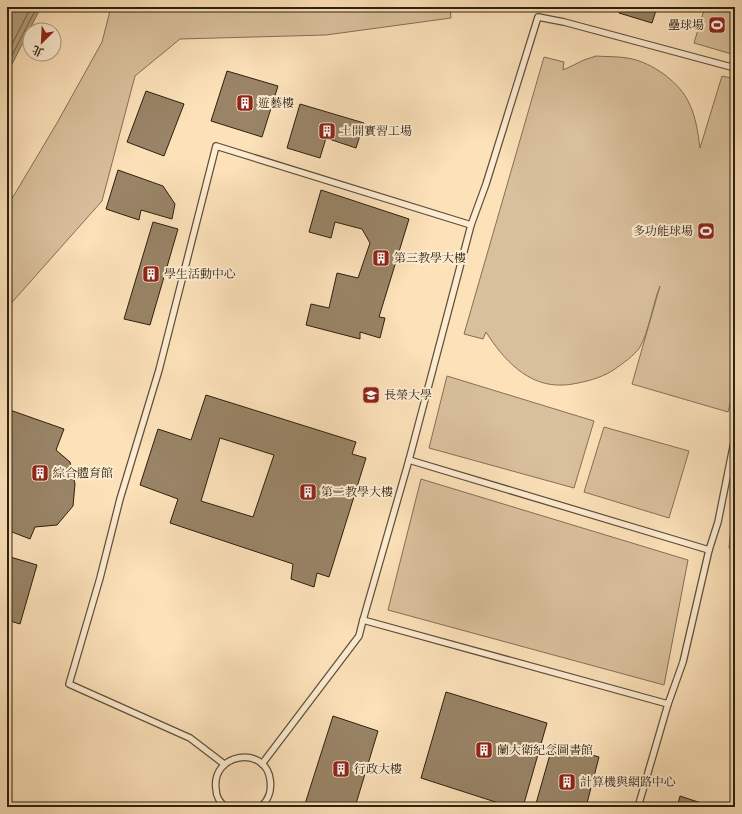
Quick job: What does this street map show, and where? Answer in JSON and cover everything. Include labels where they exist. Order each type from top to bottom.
[{"type":"lane","points":[[262,764],[359,636],[409,460],[471,225],[486,184],[538,17],[564,22],[735,68]]},
{"type":"lane","points":[[224,764],[190,738],[69,684],[100,578],[120,499],[159,370],[216,146],[471,225]]},
{"type":"lane","points":[[638,807],[668,704],[683,662],[709,550],[718,522],[735,438]]},
{"type":"lane","points":[[409,460],[709,550]]},
{"type":"lane","points":[[363,620],[668,704]]},
{"type":"lane","points":[[226,807],[222,804],[216,794],[215,784],[218,773],[224,764],[234,759],[245,757],[262,764],[270,776],[272,787],[269,798],[261,807]]},
{"type":"shaded area","points":[[111,7],[450,7],[451,18],[326,35],[180,39],[135,76],[102,201],[7,308],[7,207],[57,123],[102,42]]},
{"type":"shaded area","name":"壘球場","points":[[705,7],[735,7],[735,55],[694,43]]},
{"type":"shaded area","points":[[596,56],[621,57],[636,60],[651,66],[674,82],[685,96],[691,108],[700,148],[722,76],[735,79],[735,386],[728,412],[632,384],[660,286],[646,333],[638,350],[611,372],[588,381],[563,385],[539,381],[528,376],[509,361],[500,352],[486,332],[483,339],[464,334],[544,57],[564,62],[563,70]]},
{"type":"shaded area","points":[[447,376],[594,421],[574,488],[429,448]]},
{"type":"shaded area","points":[[604,427],[689,451],[669,518],[584,492]]},
{"type":"shaded area","points":[[421,479],[688,560],[664,685],[388,610]]},
{"type":"shaded area","points":[[735,485],[735,555],[729,548]]},
{"type":"water","points":[[7,7],[41,7],[33,22],[22,22],[22,44],[7,74]]},
{"type":"building","points":[[621,7],[657,7],[652,23],[619,13]]},
{"type":"building","name":"遊藝樓","points":[[227,71],[278,86],[262,137],[211,121]]},
{"type":"building","points":[[146,91],[184,104],[164,156],[127,142]]},
{"type":"building","name":"土開實習工場","points":[[300,104],[364,123],[356,148],[326,138],[320,158],[287,148]]},
{"type":"building","points":[[118,170],[163,186],[175,204],[172,219],[141,210],[139,220],[106,209]]},
{"type":"building","name":"第三教學大樓","points":[[321,190],[409,219],[379,317],[385,318],[380,338],[360,332],[360,339],[306,325],[311,304],[329,308],[337,273],[358,278],[370,243],[362,229],[335,222],[331,238],[309,232]]},
{"type":"building","name":"學生活動中心","points":[[153,222],[178,229],[150,325],[124,319]]},
{"type":"building","name":"第二教學大樓","points":[[206,395],[356,442],[352,454],[366,458],[329,577],[317,573],[314,587],[291,579],[293,564],[170,523],[178,499],[140,485],[158,429],[191,440]],"holes":[[[220,438],[274,455],[253,517],[201,501]]]},
{"type":"building","name":"綜合體育館","points":[[7,409],[64,429],[56,450],[70,462],[75,484],[73,506],[57,525],[35,527],[30,539],[7,530]]},
{"type":"building","points":[[7,556],[37,565],[20,624],[7,620]]},
{"type":"building","name":"蘭大衛紀念圖書館","points":[[446,692],[547,723],[523,807],[511,807],[421,778]]},
{"type":"building","name":"行政大樓","points":[[333,716],[378,731],[355,807],[304,807]]},
{"type":"building","name":"計算機與網路中心","points":[[553,744],[599,757],[586,807],[535,807]]},
{"type":"building","points":[[680,796],[713,807],[677,807]]},
{"type":"place","name":"壘球場","points":[[717,25]]},
{"type":"place","name":"遊藝樓","points":[[245,103]]},
{"type":"place","name":"土開實習工場","points":[[327,131]]},
{"type":"place","name":"多功能球場","points":[[706,231]]},
{"type":"place","name":"第三教學大樓","points":[[381,258]]},
{"type":"place","name":"學生活動中心","points":[[151,274]]},
{"type":"place","name":"長榮大學","points":[[371,395]]},
{"type":"place","name":"綜合體育館","points":[[40,473]]},
{"type":"place","name":"第二教學大樓","points":[[308,492]]},
{"type":"place","name":"蘭大衛紀念圖書館","points":[[484,750]]},
{"type":"place","name":"行政大樓","points":[[341,769]]},
{"type":"place","name":"計算機與網路中心","points":[[567,782]]}]
